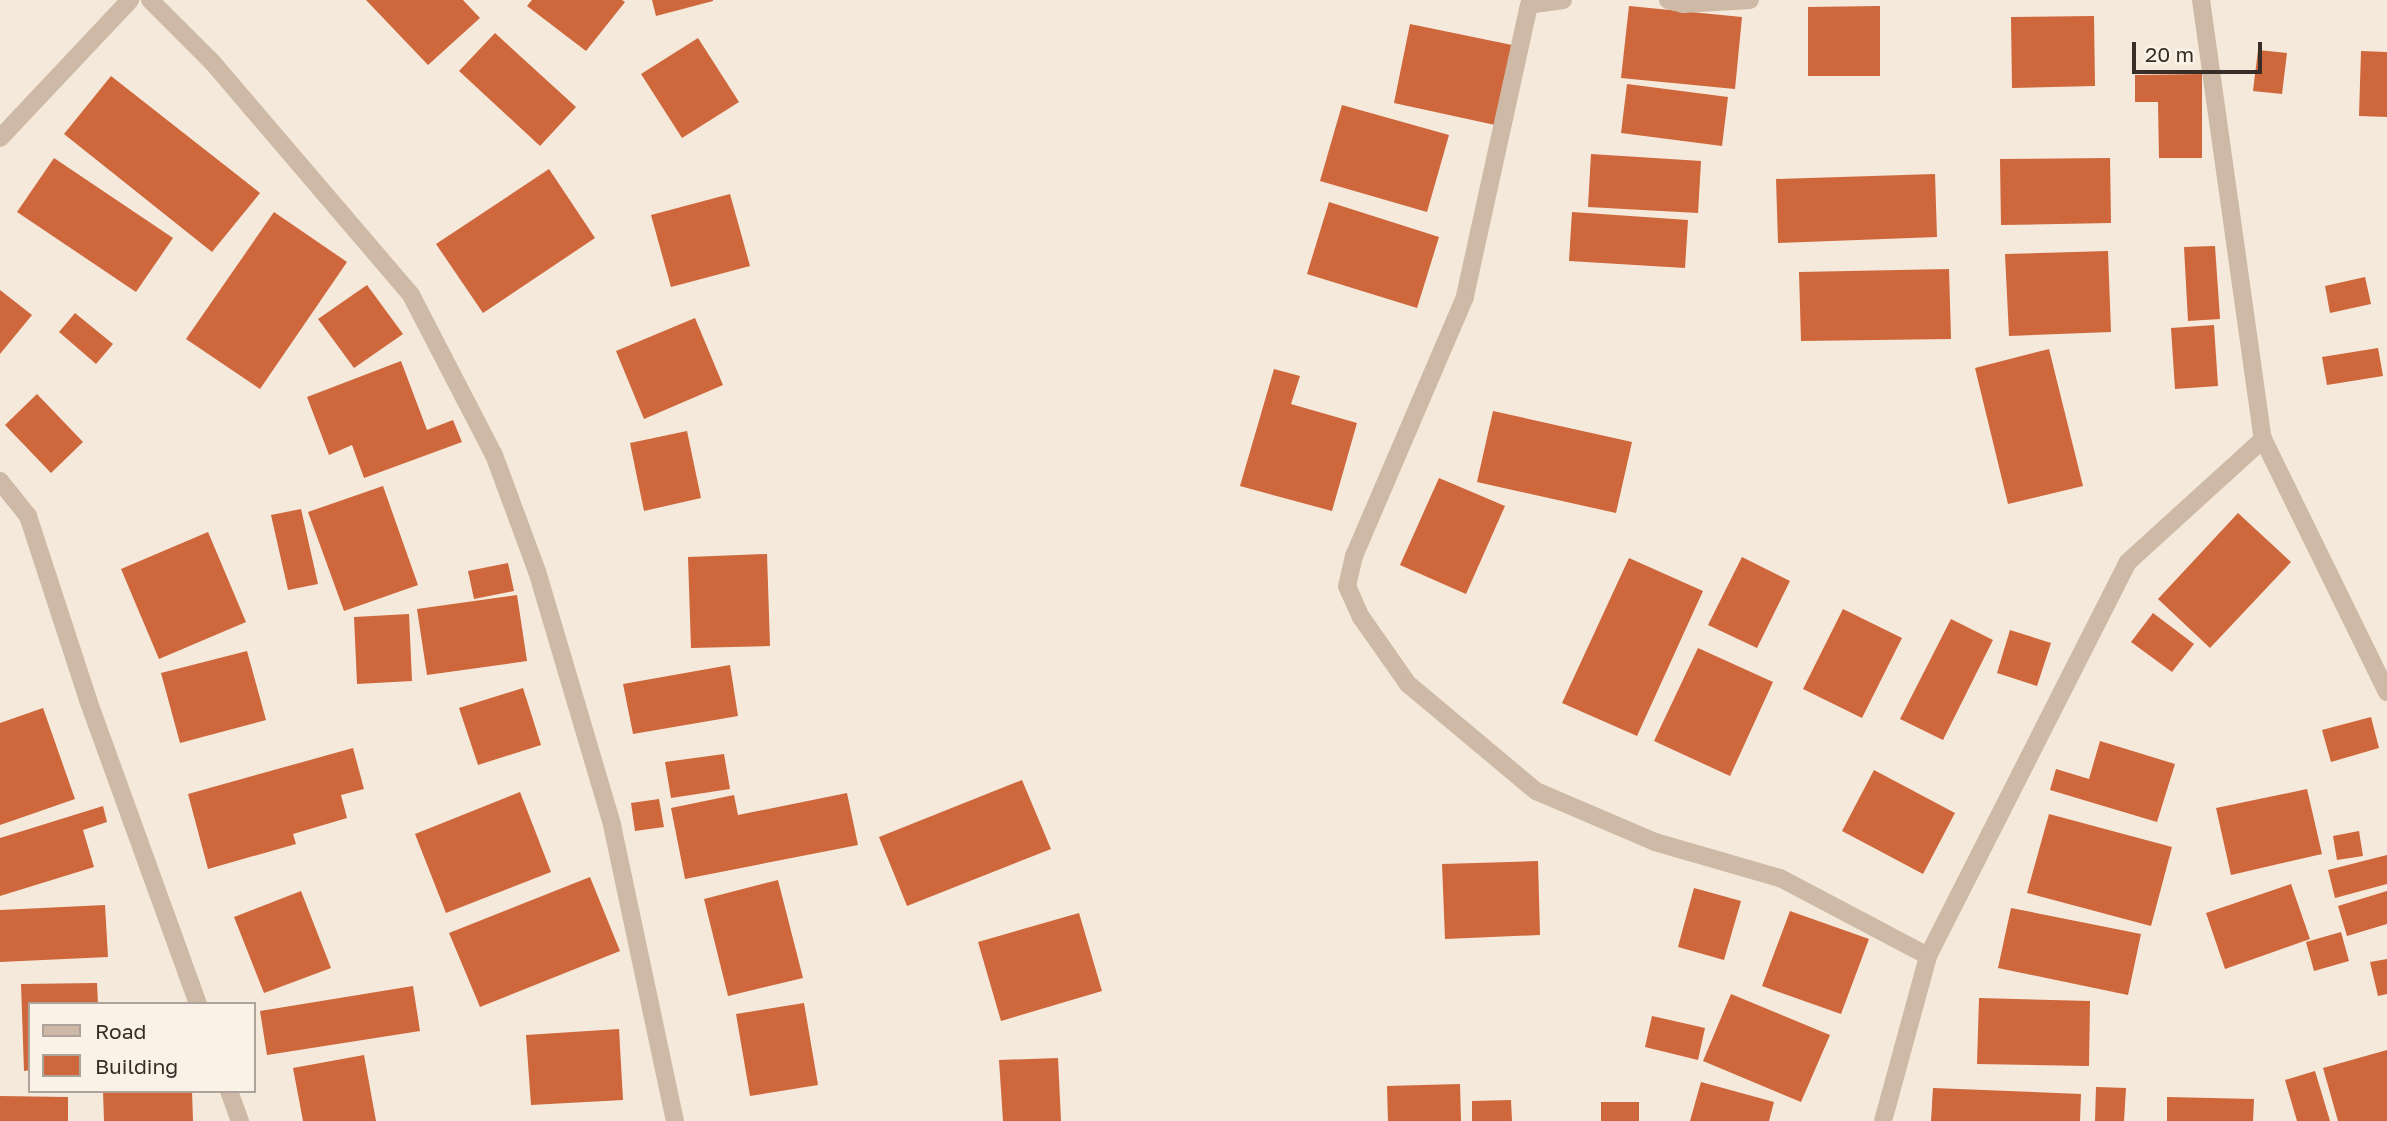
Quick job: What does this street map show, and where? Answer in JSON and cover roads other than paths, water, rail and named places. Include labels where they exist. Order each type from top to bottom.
[{"type":"street","points":[[0,138],[130,0]]},
{"type":"street","points":[[150,0],[214,63],[411,295],[494,455],[537,570],[612,825],[675,1121]]},
{"type":"street","points":[[1563,0],[1530,5],[1465,298],[1354,556],[1347,586],[1361,617],[1408,684],[1536,791],[1655,842],[1780,878],[1928,956]]},
{"type":"street","points":[[1668,0],[1750,0]]},
{"type":"street","points":[[2201,0],[2263,439],[2387,692]]},
{"type":"street","points":[[1883,1121],[1928,956],[2128,562],[2263,439]]},
{"type":"street","points":[[0,481],[28,516],[88,699],[197,1002]]},
{"type":"street","points":[[230,1093],[240,1121]]}]
